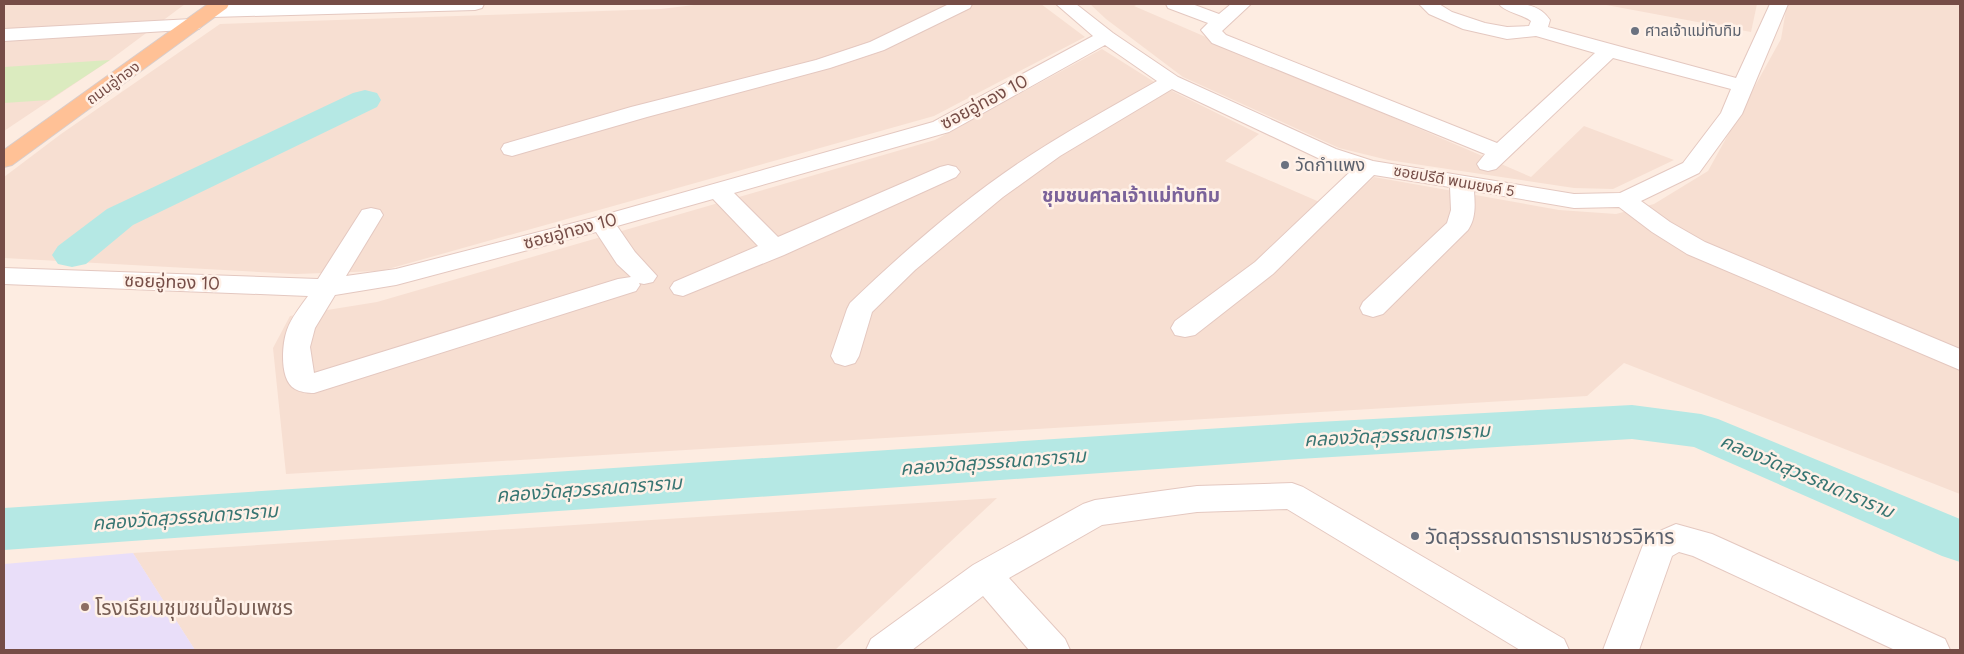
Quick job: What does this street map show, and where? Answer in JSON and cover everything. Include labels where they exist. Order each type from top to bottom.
[{"type":"main road","name":"ถนนอู่ทอง","points":[[4,160],[216,7]]},
{"type":"street","points":[[216,7],[474,4]]},
{"type":"street","points":[[512,149],[638,112],[823,64],[877,46],[963,4]]},
{"type":"street","name":"ซอยปรีดี พนมยงค์ 5","points":[[1065,4],[1106,37],[1171,81],[1328,154],[1369,167],[1574,201],[1624,200],[1691,168],[1730,114],[1780,4]]},
{"type":"street","points":[[1175,4],[1221,21]]},
{"type":"street","points":[[1242,4],[1211,30],[1219,39],[1500,152]]},
{"type":"street","points":[[1428,4],[1446,17],[1491,30],[1517,33],[1537,30],[1743,86]]},
{"type":"street","points":[[1508,4],[1530,11],[1541,20],[1537,30]]},
{"type":"street","points":[[4,35],[192,25]]},
{"type":"street","name":"ซอยอู่ทอง 10","points":[[4,276],[326,288],[396,276],[602,223],[941,127],[1106,37]]},
{"type":"street","points":[[1373,308],[1459,225],[1463,210],[1465,183],[1609,51]]},
{"type":"street","points":[[845,356],[860,309],[906,264],[995,192],[1052,151],[1171,81]]},
{"type":"street","points":[[1185,328],[1264,268],[1369,167]]},
{"type":"street","points":[[683,288],[948,172]]},
{"type":"street","points":[[718,190],[775,249]]},
{"type":"street","points":[[1624,200],[1661,227],[1696,248],[1960,360]]},
{"type":"street","points":[[371,215],[301,328],[296,346],[300,378],[305,382],[314,383],[635,280],[626,258],[602,223]]},
{"type":"street","points":[[884,650],[985,575],[1095,513],[1196,499],[1292,496],[1551,650]]},
{"type":"street","points":[[1621,650],[1658,547],[1676,538],[1700,544],[1932,650]]},
{"type":"street","points":[[985,575],[1052,650]]},
{"type":"shaded area","points":[[4,4],[185,4],[110,60],[4,131]]},
{"type":"shaded area","points":[[702,4],[1041,4],[1085,37],[934,116],[381,271],[296,274],[4,258],[4,177],[61,134],[220,24],[661,9]]},
{"type":"shaded area","points":[[1090,4],[1139,4],[1134,6],[1531,177],[1584,126],[1674,160],[1613,189],[1574,188],[1388,160],[1339,148],[1183,77],[1106,19]]},
{"type":"shaded area","points":[[1601,4],[1757,4],[1751,32]]},
{"type":"shaded area","points":[[1787,4],[1960,4],[1960,494],[1624,363],[1587,396],[286,474],[273,348],[290,316],[377,302],[935,140],[1102,49],[1156,83],[1259,134],[1225,161],[1338,210],[1374,177],[1559,210],[1616,214],[1654,204],[1708,171],[1781,39]]},
{"type":"shaded area","points":[[997,498],[835,650],[195,650],[133,553]]},
{"type":"shaded area","name":"โรงเรียนชุมชนป้อมเพชร","points":[[133,553],[195,650],[4,650],[4,564]]},
{"type":"green space","points":[[110,60],[49,100],[4,103],[4,67]]},
{"type":"waterway","points":[[72,255],[120,217],[365,100]]},
{"type":"waterway","name":"คลองวัดสุวรรณดาราราม","points":[[4,529],[1299,441],[1632,422],[1701,431],[1960,541]]},
{"type":"place","name":"ศาลเจ้าแม่ทับทิม","points":[[1635,31]]},
{"type":"place","name":"วัดกำแพง","points":[[1285,165]]},
{"type":"place","name":"วัดสุวรรณดารารามราชวรวิหาร","points":[[1415,536]]},
{"type":"place","name":"โรงเรียนชุมชนป้อมเพชร","points":[[85,607]]},
{"type":"district","name":"ชุมชนศาลเจ้าแม่ทับทิม","points":[[1131,195]]}]
